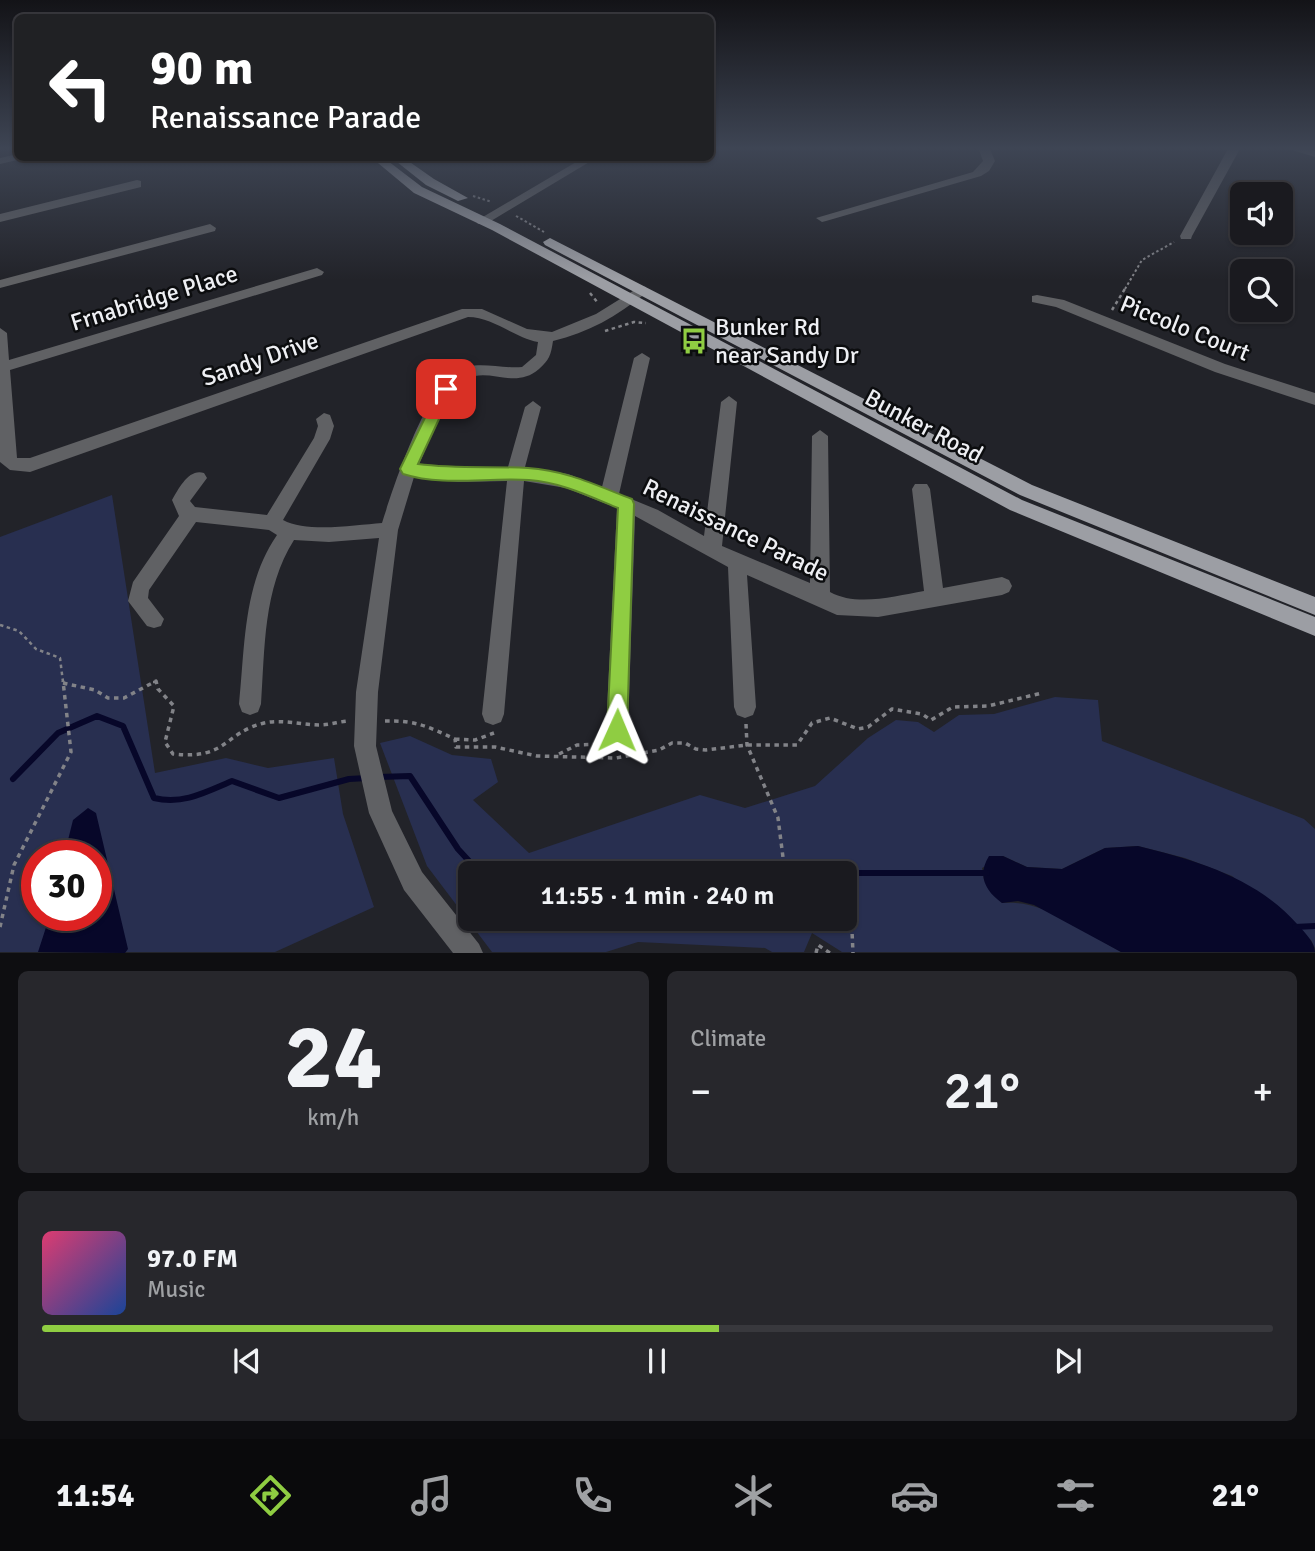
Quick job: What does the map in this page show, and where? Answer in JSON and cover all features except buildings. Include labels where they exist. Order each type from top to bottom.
[{"type":"main road","name":"Bunker Road","points":[[422,191],[488,217]]},
{"type":"main road","name":"Bunker Road","points":[[446,191],[488,217],[1021,497],[1315,627]]},
{"type":"main road","name":"Bunker Road","points":[[1021,497],[1315,606]]},
{"type":"street","points":[[0,218],[107,191]]},
{"type":"street","points":[[488,217],[532,191]]},
{"type":"street","points":[[822,218],[915,191]]},
{"type":"street","points":[[1186,236],[1211,191]]},
{"type":"street","points":[[0,285],[210,228]]},
{"type":"street","name":"Frnabridge Place","points":[[3,368],[317,272]]},
{"type":"street","points":[[470,953],[413,881],[381,813],[365,746],[367,692],[389,530],[408,469],[451,382],[463,374],[481,371],[507,374],[526,372],[543,357],[546,337],[565,333],[608,316],[635,295]]},
{"type":"street","name":"Piccolo Court","points":[[1037,299],[1059,303],[1220,368],[1315,399]]},
{"type":"street","name":"Sandy Drive","points":[[0,333],[9,462],[16,466],[30,465],[467,312],[479,311],[525,334],[546,337]]},
{"type":"street","points":[[617,730],[618,501],[642,358]]},
{"type":"street","points":[[712,549],[729,402]]},
{"type":"street","points":[[493,714],[516,494],[515,473],[533,407]]},
{"type":"street","points":[[250,704],[263,580],[279,545],[281,527],[322,439],[326,426],[324,419]]},
{"type":"street","points":[[820,436],[820,597]]},
{"type":"street","name":"Renaissance Parade","points":[[408,469],[458,475],[515,473],[568,481],[652,515],[737,562],[837,606],[878,608],[1002,586]]},
{"type":"street","points":[[198,478],[181,500],[183,509],[191,514],[329,534],[389,530]]},
{"type":"street","points":[[921,489],[935,598]]},
{"type":"street","points":[[154,619],[138,601],[140,588],[191,514]]},
{"type":"street","points":[[737,562],[745,707]]},
{"type":"path","points":[[1106,320],[1142,260],[1186,236]]},
{"type":"path","points":[[0,625],[19,631],[36,649],[60,658],[71,752],[14,864],[0,927]]},
{"type":"path","points":[[63,682],[95,690],[108,698],[116,698],[130,695],[156,681],[158,689],[174,706],[165,742],[173,754],[191,757],[208,755],[248,730],[267,723],[303,721],[321,725],[342,720],[407,720],[455,739],[473,741],[496,732],[493,714]]},
{"type":"path","points":[[455,739],[456,747],[495,747],[537,756],[616,758],[659,750],[672,743],[685,743],[696,749],[706,750],[747,745],[797,746],[812,723],[830,718],[858,729],[869,727],[892,709],[922,714],[931,720],[953,707],[988,706],[1042,693]]},
{"type":"path","points":[[745,707],[747,745],[778,818],[783,861]]},
{"type":"path","points":[[558,755],[577,745],[616,744],[617,730]]},
{"type":"path","points":[[852,931],[853,953]]},
{"type":"path","points":[[816,953],[818,945],[830,953]]},
{"type":"shaded area","points":[[112,495],[155,773],[226,758],[268,768],[334,758],[343,814],[374,907],[275,952],[0,952],[0,537]]},
{"type":"shaded area","points":[[1055,697],[1098,700],[1102,741],[1304,819],[1315,829],[1315,948],[1311,940],[1232,876],[1185,858],[1138,846],[1105,848],[1062,869],[1027,867],[1003,856],[982,868],[984,880],[1002,903],[1018,903],[1049,911],[1121,952],[842,952],[812,933],[804,952],[638,942],[606,952],[492,952],[476,931],[857,931],[857,861],[458,861],[458,907],[427,866],[380,743],[410,736],[452,755],[491,759],[498,782],[473,800],[529,853],[700,795],[745,808],[815,786],[868,738],[896,720],[918,722],[934,732],[959,715],[994,714]]},
{"type":"shaded area","points":[[88,808],[96,813],[102,840],[68,840],[73,820]]},
{"type":"shaded area","points":[[1138,846],[1203,865],[1245,883],[1282,909],[1309,937],[1315,952],[1121,952],[1034,905],[1018,901],[1002,903],[987,888],[983,876],[989,856],[1003,856],[1027,867],[1062,869],[1105,848]]},
{"type":"shaded area","points":[[112,881],[128,949],[125,953],[38,952],[45,931],[112,931]]},
{"type":"waterway","points":[[13,779],[58,733],[97,716],[123,726],[154,798],[185,799],[232,781],[279,798],[349,779],[367,778]]},
{"type":"waterway","points":[[379,777],[410,776],[458,849],[469,861]]},
{"type":"waterway","points":[[857,873],[987,873]]},
{"type":"waterway","points":[[1295,927],[1315,926]]},
{"type":"place","name":"Bunker Rd near Sandy Dr","points":[[694,341]]},
{"type":"route","points":[[446,389],[408,469],[458,475],[529,474],[568,481],[626,504],[617,730]]}]
